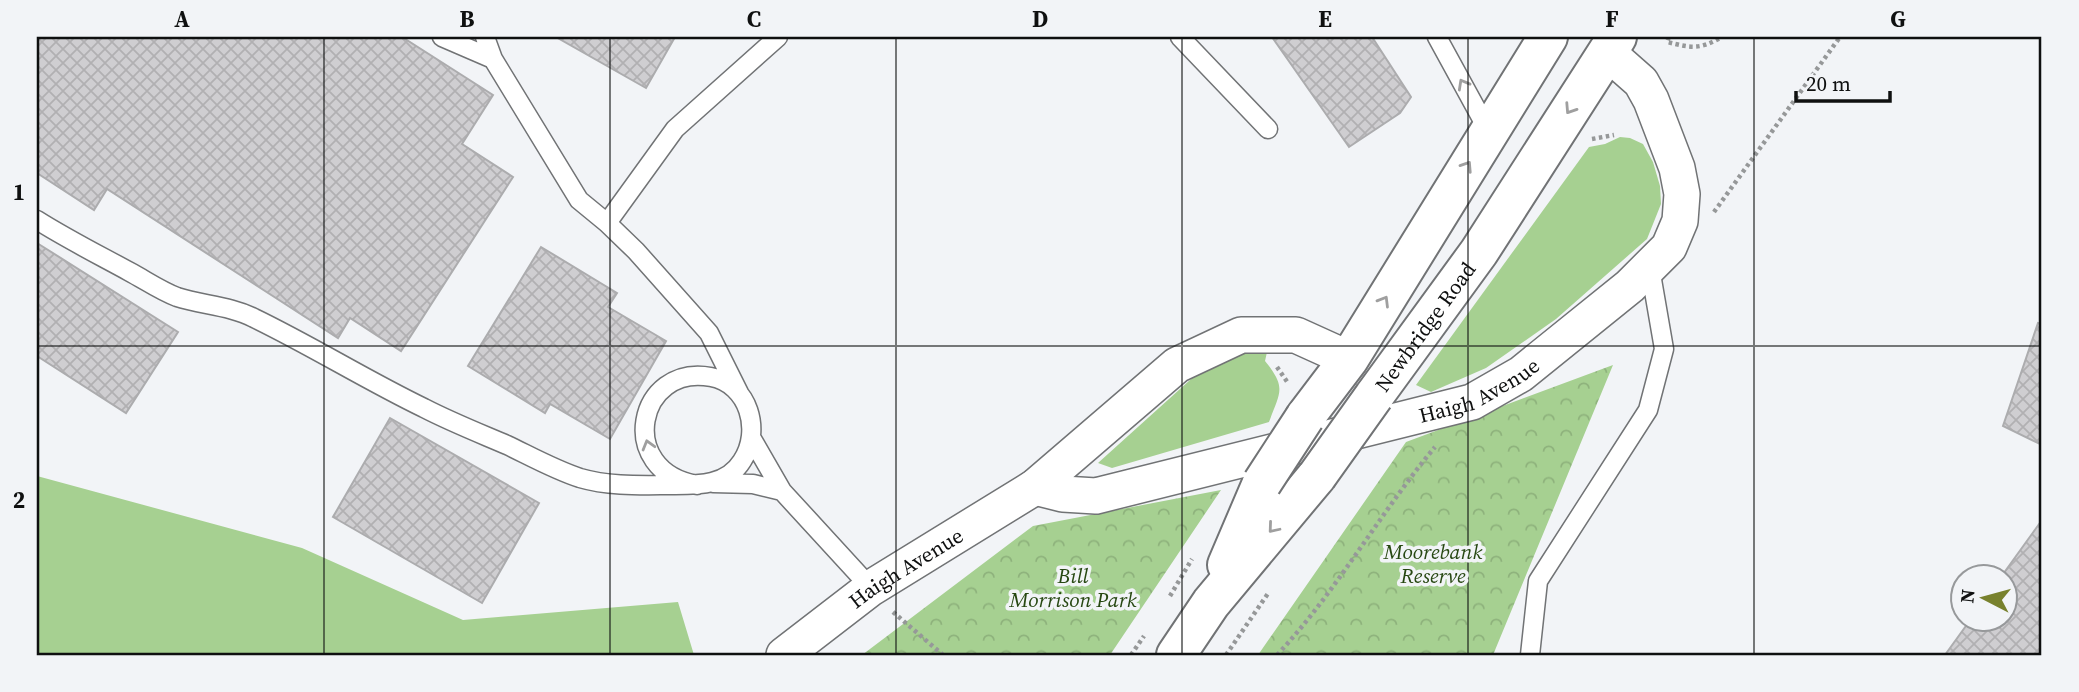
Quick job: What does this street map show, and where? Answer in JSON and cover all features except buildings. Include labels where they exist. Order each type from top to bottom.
[{"type":"highway","name":"Newbridge Road","points":[[1211,603],[1262,483],[1305,417],[1349,359],[1548,37]]},
{"type":"highway","name":"Newbridge Road","points":[[1176,655],[1211,603],[1317,476],[1479,252],[1612,44]]},
{"type":"street","name":"Haigh Avenue","points":[[1035,487],[1063,494],[1096,496],[1472,402],[1521,374],[1650,268],[1669,247],[1680,221],[1682,194],[1677,168],[1651,100],[1612,44]]},
{"type":"street","name":"Haigh Avenue","points":[[785,655],[871,588],[1035,487],[1177,365],[1241,335],[1296,335],[1349,359]]},
{"type":"lane","points":[[442,37],[493,59]]},
{"type":"lane","points":[[485,37],[493,59],[579,201],[636,251],[709,333],[748,408],[753,424],[752,439],[739,467],[727,477],[705,484],[675,479],[657,466],[649,453],[645,423],[649,408],[657,395],[669,384],[683,378],[714,378],[729,384],[740,395]]},
{"type":"lane","points":[[607,223],[675,129],[778,37]]},
{"type":"lane","points":[[1180,37],[1268,129]]},
{"type":"lane","points":[[1437,37],[1489,132]]},
{"type":"lane","points":[[37,220],[174,296],[251,316],[425,409],[580,478],[621,485],[753,485],[782,491]]},
{"type":"lane","points":[[1530,655],[1538,581],[1648,411],[1664,349],[1650,268]]},
{"type":"lane","points":[[752,439],[782,491],[871,588]]},
{"type":"path","points":[[1669,37],[1667,42],[1691,48],[1706,46],[1722,37]]},
{"type":"path","points":[[1277,655],[1307,623],[1403,485],[1442,438]]},
{"type":"path","points":[[1170,597],[1197,550]]},
{"type":"path","points":[[871,588],[897,616],[943,655]]},
{"type":"path","points":[[1131,655],[1150,628]]},
{"type":"green space","points":[[1620,137],[1643,144],[1653,162],[1660,186],[1661,204],[1647,239],[1556,319],[1486,368],[1431,392],[1416,385],[1589,147]]},
{"type":"green space","points":[[1244,349],[1267,352],[1265,361],[1279,384],[1278,397],[1269,422],[1112,468],[1098,463],[1200,371]]},
{"type":"green space","name":"Moorebank Reserve","points":[[1613,365],[1493,655],[1258,655],[1406,442]]},
{"type":"green space","points":[[37,476],[302,548],[463,620],[678,602],[694,655],[37,655]]},
{"type":"green space","name":"Bill Morrison Park","points":[[1221,490],[1110,655],[862,655],[1033,526]]}]
